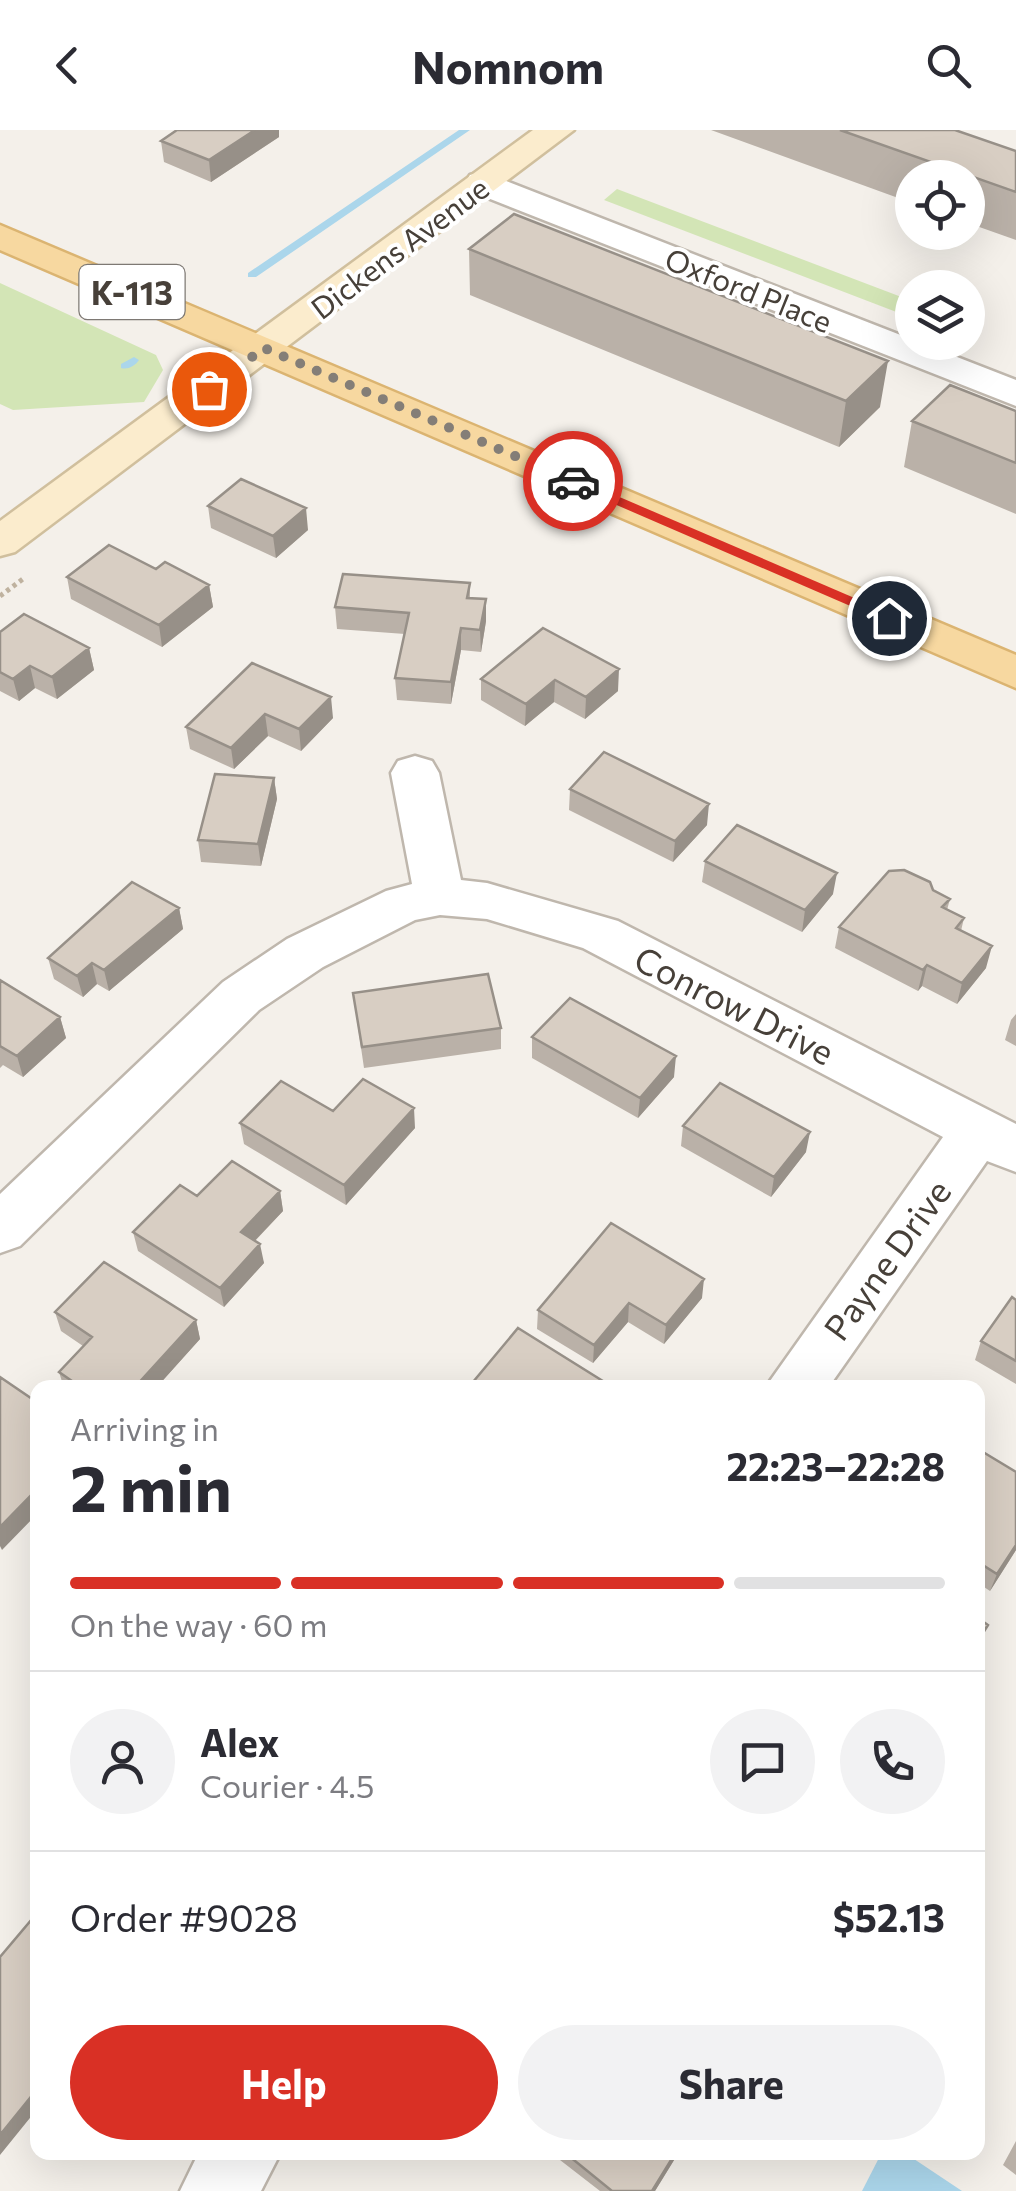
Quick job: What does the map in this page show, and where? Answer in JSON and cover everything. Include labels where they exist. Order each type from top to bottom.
[{"type":"main road","name":"K-113","points":[[0,236],[1016,672]]},
{"type":"street","name":"Dickens Avenue","points":[[0,542],[556,130]]},
{"type":"street","name":"Oxford Place","points":[[483,183],[1016,394]]},
{"type":"street","points":[[416,772],[440,897]]},
{"type":"street","name":"Conrow Drive","points":[[0,1230],[242,996],[304,953],[404,904],[440,897],[487,901],[600,934],[997,1140]]},
{"type":"street","name":"Payne Drive","points":[[801,1380],[997,1140]]},
{"type":"street","points":[[217,2191],[238,2160]]},
{"type":"green space","points":[[617,189],[895,295],[895,311],[604,200]]},
{"type":"green space","points":[[0,283],[156,355],[163,370],[144,402],[13,410],[0,404]]},
{"type":"water","points":[[878,2160],[916,2160],[962,2191],[862,2191]]},
{"type":"building","points":[[177,130],[255,130],[209,160],[161,141]]},
{"type":"building","points":[[840,130],[955,130],[1016,151],[1016,192],[985,181],[985,160],[925,160]]},
{"type":"building","points":[[514,214],[888,361],[846,401],[469,249]]},
{"type":"building","points":[[950,385],[1016,411],[1016,463],[912,421]]},
{"type":"building","points":[[241,479],[306,508],[273,536],[208,506]]},
{"type":"building","points":[[109,545],[156,569],[165,562],[209,585],[159,625],[67,577]]},
{"type":"building","points":[[343,574],[470,583],[467,598],[486,599],[480,630],[461,628],[451,682],[395,678],[409,613],[335,607]]},
{"type":"building","points":[[24,614],[89,648],[52,677],[30,666],[13,679],[0,672],[0,632]]},
{"type":"building","points":[[543,628],[619,669],[586,697],[555,680],[526,704],[481,679]]},
{"type":"building","points":[[252,663],[331,697],[299,729],[265,714],[231,748],[186,727]]},
{"type":"building","points":[[604,752],[709,804],[675,841],[570,789]]},
{"type":"building","points":[[215,774],[274,778],[258,844],[198,840]]},
{"type":"building","points":[[737,825],[837,873],[805,910],[705,861]]},
{"type":"building","points":[[904,870],[930,882],[933,890],[950,899],[942,907],[964,918],[956,928],[992,946],[962,983],[927,965],[923,970],[839,927],[889,871]]},
{"type":"building","points":[[132,882],[179,908],[104,970],[92,963],[77,976],[48,958]]},
{"type":"building","points":[[488,974],[501,1028],[362,1047],[353,993]]},
{"type":"building","points":[[0,980],[60,1017],[17,1056],[0,1046]]},
{"type":"building","points":[[570,998],[676,1056],[640,1098],[532,1037]]},
{"type":"building","points":[[363,1079],[414,1108],[344,1185],[240,1123],[281,1081],[333,1111]]},
{"type":"building","points":[[720,1083],[810,1132],[774,1177],[683,1126]]},
{"type":"building","points":[[232,1161],[280,1191],[241,1232],[260,1244],[220,1288],[133,1232],[180,1185],[197,1196]]},
{"type":"building","points":[[611,1223],[704,1279],[666,1325],[629,1303],[594,1345],[538,1310]]},
{"type":"building","points":[[104,1262],[196,1320],[141,1380],[70,1380],[59,1372],[92,1337],[55,1312]]},
{"type":"building","points":[[1012,1297],[1016,1300],[1016,1361],[981,1341]]},
{"type":"building","points":[[518,1328],[601,1380],[475,1380]]},
{"type":"building","points":[[0,1377],[30,1398],[30,1496],[0,1527]]},
{"type":"building","points":[[985,1453],[1016,1472],[1016,1545],[997,1574],[985,1566]]},
{"type":"building","points":[[30,1921],[30,2098],[0,2135],[0,1957]]},
{"type":"building","points":[[574,2160],[671,2160],[652,2191],[612,2191]]},
{"type":"waterway","points":[[252,275],[465,130]]},
{"type":"waterway","points":[[125,366],[134,360]]},
{"type":"way so far","points":[[209,389],[264,348],[573,481]]},
{"type":"route","points":[[573,481],[889,618]]}]
